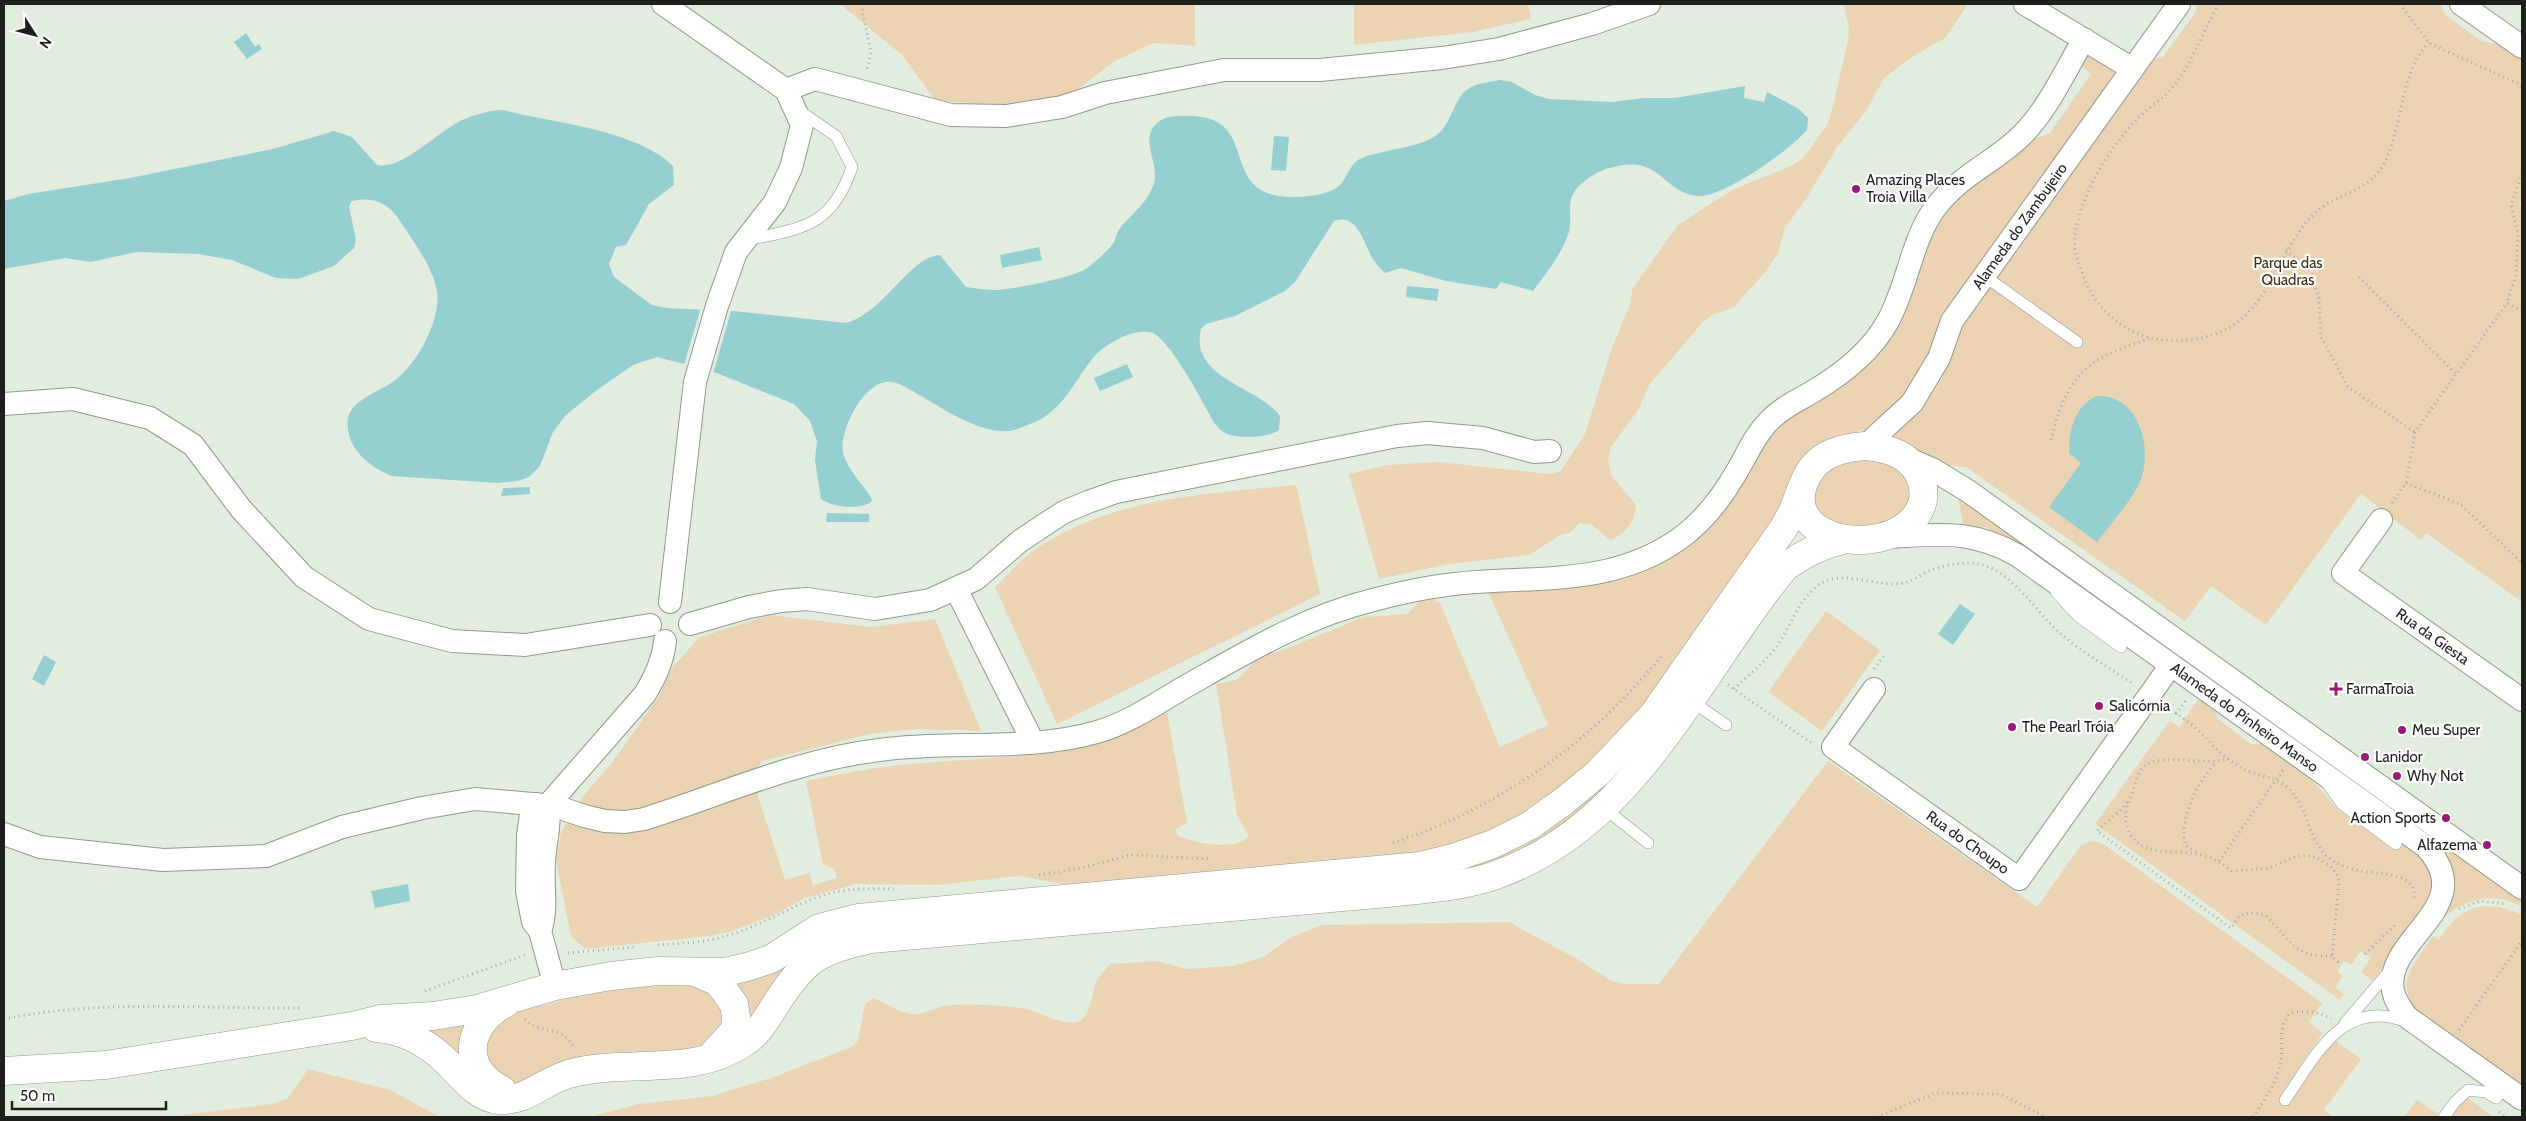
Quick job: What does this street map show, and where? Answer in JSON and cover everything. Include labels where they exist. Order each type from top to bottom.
[{"type":"main road","points":[[4,1072],[106,1065],[352,1026],[380,1019],[433,1016],[477,1009],[556,986],[610,976],[658,970],[725,972],[771,959],[820,928],[858,918],[1420,866],[1456,857],[1493,844],[1528,826],[1598,774],[1653,715],[1783,529],[1794,511],[1802,487],[1818,460],[1832,452],[1865,446],[1883,448],[1899,454],[1910,462],[1919,474],[1925,488],[1924,500],[1920,511],[1909,524],[1893,535],[1884,538],[1842,540],[1823,544],[1785,567],[1654,752],[1620,793],[1560,842],[1522,864],[1496,875],[1460,885],[871,939],[843,945],[815,958],[794,976],[762,1026],[746,1042],[724,1055],[687,1066],[608,1069],[569,1074],[524,1095],[498,1100],[483,1095],[466,1084],[430,1047],[410,1035],[386,1029],[352,1026]]},
{"type":"main road","points":[[1802,487],[1799,504],[1806,517],[1817,527],[1842,540]]},
{"type":"main road","points":[[687,1066],[726,1043],[735,1030],[736,1018],[731,998],[718,982],[693,971]]},
{"type":"main road","points":[[516,998],[496,1008],[484,1021],[471,1047],[473,1061],[489,1084],[503,1091],[524,1095]]},
{"type":"street","points":[[663,4],[790,99],[802,125],[791,168],[775,202],[736,252],[716,306],[695,382],[670,602]]},
{"type":"street","points":[[790,99],[814,79],[951,115],[1006,116],[1062,107],[1105,93],[1224,70],[1320,70],[1442,58],[1500,49],[1592,24],[1649,4]]},
{"type":"street","points":[[2025,4],[2131,68]]},
{"type":"street","name":"Alameda do Zambujeiro","points":[[1865,446],[1912,403],[1939,358],[1952,321],[2131,68],[2179,4]]},
{"type":"street","points":[[2461,4],[2522,48]]},
{"type":"street","points":[[4,834],[40,847],[163,860],[266,856],[342,827],[422,808],[475,799],[542,805],[584,816],[625,822],[644,819],[787,769],[851,754],[939,745],[1033,742],[1095,733],[1121,724],[1257,645],[1288,630],[1350,606],[1427,588],[1463,583],[1562,578],[1599,574],[1629,565],[1681,538],[1706,514],[1726,490],[1750,446],[1773,416],[1857,361],[1875,342],[1889,320],[1899,299],[1919,238],[1931,215],[1947,193],[1969,173],[2021,136],[2042,109],[2084,39]]},
{"type":"street","points":[[4,404],[73,399],[150,418],[193,445],[240,509],[304,577],[369,619],[452,641],[525,645],[650,625]]},
{"type":"street","points":[[690,624],[686,610],[680,604],[670,602],[659,605],[654,610],[650,625],[654,635],[665,641],[672,642],[682,638],[690,624],[749,607],[781,601],[807,599],[875,609],[930,600],[976,579],[1020,541],[1064,512],[1116,492],[1404,435],[1456,434],[1483,438],[1534,452],[1550,451]]},
{"type":"street","name":"Alameda do Pinheiro Manso","points":[[1899,454],[1932,469],[1968,491],[2522,888]]},
{"type":"street","name":"Rua da Giesta","points":[[2381,520],[2343,573],[2522,700]]},
{"type":"street","name":"Alameda do Pinheiro Manso","points":[[1884,538],[1973,536],[1996,543],[2031,565],[2425,846],[2436,857],[2443,872],[2444,887],[2439,902],[2401,958],[2394,973],[2393,990],[2398,1005],[2414,1022]]},
{"type":"street","points":[[956,589],[1033,742]]},
{"type":"street","points":[[556,986],[540,931],[533,922],[527,892],[528,835],[531,814],[542,805],[646,694],[664,654],[665,641]]},
{"type":"street","name":"Rua do Choupo","points":[[1873,680],[1833,747],[2019,879],[2171,665]]},
{"type":"street","points":[[2414,1022],[2514,1093]]},
{"type":"lane","points":[[745,241],[792,230],[825,216],[844,192],[852,167],[836,136],[790,99]]},
{"type":"lane","points":[[1983,275],[2077,342]]},
{"type":"lane","points":[[2031,565],[2078,616],[2121,648]]},
{"type":"lane","points":[[1690,700],[1726,725]]},
{"type":"lane","points":[[2320,771],[2342,804],[2396,844]]},
{"type":"lane","points":[[1604,808],[1648,843]]},
{"type":"lane","points":[[2342,1027],[2401,958]]},
{"type":"lane","points":[[2285,1100],[2331,1035],[2342,1027],[2358,1019],[2392,1018],[2414,1022]]},
{"type":"lane","points":[[608,1069],[634,1079]]},
{"type":"lane","points":[[2444,1117],[2455,1102],[2468,1090],[2486,1092],[2496,1098],[2514,1093]]},
{"type":"path","points":[[861,4],[871,54],[861,90]]},
{"type":"path","points":[[2219,4],[2184,73],[2171,89],[2127,130],[2108,154],[2090,187],[2074,238],[2075,252],[2087,288],[2105,312],[2136,333],[2160,340],[2210,336],[2238,322],[2257,305],[2286,250],[2313,214],[2337,196],[2364,186],[2379,171],[2391,146],[2410,77],[2421,50],[2429,43]]},
{"type":"path","points":[[2400,4],[2429,43],[2519,84],[2522,88]]},
{"type":"path","points":[[2522,173],[2511,205],[2518,234],[2516,276],[2507,303],[2416,432],[2406,483],[2460,504],[2522,563]]},
{"type":"path","points":[[2286,250],[2311,272],[2319,299],[2321,337],[2348,387],[2416,432]]},
{"type":"path","points":[[2359,277],[2456,374]]},
{"type":"path","points":[[2507,303],[2522,311]]},
{"type":"path","points":[[2051,440],[2057,416],[2069,389],[2087,367],[2113,350],[2150,338]]},
{"type":"path","points":[[1818,748],[1734,689],[1775,649],[1803,601],[1815,588],[1826,579],[1844,578],[1898,584],[1912,581],[1930,570],[1950,564],[1969,562],[1990,567],[2009,580],[2063,636],[2199,731],[2229,759],[2247,771],[2277,779],[2297,797],[2316,842],[2329,858],[2346,867],[2363,872],[2389,872],[2410,884],[2415,893],[2414,902]]},
{"type":"path","points":[[1873,680],[1884,656]]},
{"type":"path","points":[[2220,861],[2295,753]]},
{"type":"path","points":[[2201,855],[2185,845],[2184,837],[2192,795],[2206,774],[2216,764],[2229,759]]},
{"type":"path","points":[[2216,764],[2190,760],[2160,760],[2146,765],[2136,780],[2126,812],[2127,826],[2137,844],[2148,849],[2201,855],[2220,861],[2232,870],[2270,868],[2294,857],[2305,855],[2317,858],[2330,866],[2337,874],[2339,883],[2332,956]]},
{"type":"path","points":[[2133,794],[2122,809],[2097,831],[2231,928],[2240,915],[2251,913],[2265,915],[2293,947],[2305,954],[2332,956],[2341,965]]},
{"type":"path","points":[[2456,910],[2480,901],[2506,904]]},
{"type":"path","points":[[2366,954],[2397,923]]},
{"type":"path","points":[[2458,1031],[2522,941]]},
{"type":"path","points":[[516,998],[518,1010],[531,1025],[562,1033],[568,1038],[574,1047],[580,1072]]},
{"type":"path","points":[[2253,1117],[2274,1082],[2280,1068],[2282,1024],[2290,1013],[2303,1011],[2322,1013],[2342,1027]]},
{"type":"path","points":[[1877,1117],[1935,1093],[2000,1094],[2046,1117]]},
{"type":"green space","points":[[840,4],[1195,4],[1195,46],[1154,43],[1115,61],[1077,90],[1030,106],[936,101],[902,55]]},
{"type":"green space","points":[[1354,4],[1528,4],[1531,19],[1473,32],[1354,45]]},
{"type":"green space","points":[[1844,4],[1964,4],[1966,7],[1945,38],[1913,56],[1884,78],[1866,111],[1837,147],[1806,199],[1785,228],[1778,253],[1765,272],[1734,307],[1712,315],[1702,323],[1649,385],[1639,409],[1611,447],[1608,459],[1611,475],[1636,505],[1629,527],[1610,540],[1591,524],[1579,523],[1571,532],[1560,535],[1529,555],[1449,564],[1379,579],[1349,474],[1387,465],[1439,462],[1549,474],[1560,472],[1585,434],[1612,348],[1631,302],[1632,289],[1678,225],[1732,190],[1793,165],[1803,158],[1826,127],[1831,114],[1848,41],[1849,29]]},
{"type":"green space","name":"Parque das Quadras","points":[[2197,4],[2440,4],[2446,15],[2481,41],[2505,46],[2522,59],[2522,201],[2519,205],[2522,208],[2522,602],[2426,533],[2421,540],[2361,494],[2266,625],[2211,586],[2185,621],[1966,467],[1947,465],[1886,437],[1924,404],[1943,376],[1962,327],[2151,59],[2163,57],[2195,13]]},
{"type":"green space","points":[[2085,50],[2122,73],[1921,379],[1879,420],[1865,429],[1835,440],[1800,462],[1791,479],[1786,500],[1772,523],[1652,695],[1615,742],[1549,798],[1501,827],[1427,853],[1074,886],[1019,876],[938,885],[856,884],[805,898],[771,916],[729,932],[709,936],[585,949],[571,936],[556,861],[561,832],[583,796],[614,760],[659,696],[671,669],[700,637],[770,615],[871,627],[935,619],[981,731],[915,729],[870,734],[762,761],[756,769],[755,787],[785,880],[809,873],[813,885],[837,878],[834,869],[823,864],[806,781],[885,767],[1031,755],[1078,747],[1118,735],[1167,712],[1187,823],[1176,829],[1177,835],[1193,841],[1225,845],[1243,841],[1249,836],[1237,815],[1216,684],[1237,680],[1261,654],[1278,652],[1364,617],[1407,614],[1422,600],[1429,597],[1440,603],[1500,747],[1548,725],[1487,589],[1555,587],[1626,579],[1655,565],[1772,427],[1840,384],[1940,213],[1965,186],[2031,140],[2050,133],[2091,74],[2077,63]]},
{"type":"green space","points":[[1855,460],[1876,460],[1902,469],[1914,490],[1900,518],[1858,531],[1817,515],[1811,490],[1829,468]]},
{"type":"green space","points":[[1296,485],[1320,594],[1057,724],[995,587],[1019,563],[1034,550],[1064,532],[1095,519],[1127,509],[1160,501],[1194,496]]},
{"type":"green space","points":[[1958,498],[2035,552],[2033,555],[1985,527],[1963,524]]},
{"type":"green space","points":[[1826,611],[1880,650],[1822,731],[1768,692]]},
{"type":"green space","points":[[2200,697],[2212,705],[2218,719],[2251,744],[2266,744],[2310,778],[2337,808],[2393,849],[2400,841],[2429,864],[2433,894],[2373,981],[2361,972],[2371,958],[2361,951],[2351,965],[2344,961],[2337,971],[2343,976],[2335,987],[2344,994],[2340,1000],[2095,824],[2170,720],[2179,727]]},
{"type":"green space","points":[[1639,748],[1616,778],[1590,804],[1545,839],[1503,861],[1457,876],[1454,870]]},
{"type":"green space","points":[[1828,761],[2037,907],[2082,844],[2093,841],[2102,843],[2322,1003],[2309,1022],[2323,1033],[2280,1096],[2333,1039],[2361,1059],[2324,1110],[2333,1117],[589,1117],[639,1104],[712,1096],[774,1077],[854,1046],[858,1040],[865,1004],[873,998],[912,1014],[921,1014],[945,1006],[1002,1006],[1027,1009],[1056,1020],[1071,1023],[1077,1022],[1086,1015],[1098,979],[1110,964],[1156,961],[1187,969],[1233,966],[1263,957],[1293,936],[1323,925],[1509,922],[1579,960],[1611,981],[1625,984],[1659,984]]},
{"type":"green space","points":[[2433,837],[2522,900],[2522,906],[2500,899],[2481,899],[2462,905],[2443,918],[2441,916],[2449,902],[2453,887],[2453,871],[2448,856],[2431,839]]},
{"type":"green space","points":[[2485,906],[2500,907],[2522,914],[2522,1088],[2423,1017],[2413,1006],[2408,995],[2408,976],[2418,957],[2433,936],[2439,940],[2448,927],[2463,913]]},
{"type":"green space","points":[[793,961],[770,987],[750,1024],[731,982]]},
{"type":"green space","points":[[657,983],[699,984],[711,990],[727,1018],[711,1045],[512,1083],[491,1072],[482,1039],[508,1014],[603,990]]},
{"type":"green space","points":[[474,1015],[462,1058],[406,1024],[434,1029],[450,1028],[458,1026]]},
{"type":"green space","points":[[308,1069],[390,1090],[440,1117],[167,1117],[272,1104],[288,1098]]},
{"type":"green space","points":[[2465,1096],[2493,1117],[2449,1117]]},
{"type":"green space","points":[[2417,1100],[2438,1114],[2435,1117],[2404,1117]]},
{"type":"water","points":[[246,33],[255,47],[259,44],[262,49],[247,59],[234,42]]},
{"type":"water","points":[[1500,80],[1512,82],[1535,95],[1549,99],[1612,102],[1644,98],[1675,98],[1745,86],[1744,98],[1764,102],[1767,92],[1799,109],[1808,118],[1807,130],[1799,139],[1756,171],[1724,189],[1710,194],[1699,196],[1687,194],[1677,189],[1652,170],[1642,166],[1630,164],[1614,167],[1595,174],[1582,183],[1572,196],[1570,226],[1565,242],[1533,291],[1501,282],[1496,289],[1446,281],[1401,268],[1385,273],[1374,261],[1360,232],[1355,226],[1349,221],[1334,221],[1295,282],[1285,291],[1235,316],[1206,324],[1201,329],[1200,346],[1205,359],[1215,371],[1270,406],[1280,416],[1279,430],[1268,435],[1239,437],[1222,431],[1215,424],[1195,388],[1167,345],[1158,336],[1143,331],[1127,335],[1104,348],[1093,358],[1054,410],[1035,422],[1010,431],[996,431],[974,425],[900,384],[892,382],[882,383],[873,388],[856,406],[845,431],[843,442],[843,452],[847,464],[871,497],[872,501],[861,506],[839,506],[821,499],[815,460],[817,441],[810,421],[794,404],[714,372],[657,357],[633,365],[566,415],[553,432],[540,466],[529,477],[518,481],[498,483],[392,476],[374,467],[359,454],[350,438],[348,418],[350,412],[360,401],[391,383],[409,367],[431,329],[435,315],[437,291],[427,263],[396,215],[386,205],[374,200],[352,201],[349,206],[356,240],[354,248],[334,266],[298,279],[276,278],[232,260],[198,254],[136,252],[91,262],[65,258],[4,269],[4,201],[28,194],[130,178],[273,149],[334,131],[352,137],[377,165],[387,165],[409,156],[462,120],[482,113],[503,110],[616,135],[637,143],[673,166],[674,185],[649,204],[626,245],[616,247],[609,264],[614,277],[652,305],[666,308],[733,311],[846,323],[860,317],[872,308],[918,265],[929,258],[940,255],[966,287],[988,290],[1043,282],[1069,276],[1087,268],[1114,242],[1120,228],[1144,202],[1152,190],[1155,175],[1149,142],[1150,134],[1154,127],[1164,118],[1190,116],[1212,120],[1226,129],[1234,142],[1245,172],[1254,185],[1270,194],[1294,197],[1312,196],[1330,191],[1340,185],[1353,165],[1366,156],[1429,140],[1442,130],[1463,93],[1475,85]]},
{"type":"water","points":[[1274,136],[1289,137],[1286,171],[1271,170]]},
{"type":"water","points":[[1039,247],[1042,260],[1002,268],[1000,255]]},
{"type":"water","points":[[1407,286],[1439,289],[1437,301],[1406,297]]},
{"type":"water","points":[[1127,364],[1133,377],[1100,391],[1094,378]]},
{"type":"water","points":[[2097,396],[2111,398],[2123,404],[2133,414],[2140,426],[2145,454],[2144,469],[2136,490],[2097,542],[2049,507],[2081,463],[2069,453],[2070,436],[2078,413],[2089,400]]},
{"type":"water","points":[[530,487],[530,494],[501,496],[503,488]]},
{"type":"water","points":[[827,513],[869,514],[869,522],[826,522]]},
{"type":"water","points":[[1960,604],[1975,614],[1953,645],[1938,634]]},
{"type":"water","points":[[44,655],[56,662],[44,686],[32,679]]},
{"type":"water","points":[[408,884],[410,901],[375,908],[371,891]]},
{"type":"pier","points":[[701,307],[731,311],[713,374],[684,365]]},
{"type":"place","name":"Amazing Places Troia Villa","points":[[1856,189]]},
{"type":"place","name":"FarmaTroia","points":[[2336,689]]},
{"type":"place","name":"Salicórnia","points":[[2099,706]]},
{"type":"place","name":"The Pearl Tróia","points":[[2012,727]]},
{"type":"place","name":"Meu Super","points":[[2402,730]]},
{"type":"place","name":"Lanidor","points":[[2365,757]]},
{"type":"place","name":"Why Not","points":[[2397,776]]},
{"type":"place","name":"Action Sports","points":[[2446,818]]},
{"type":"place","name":"Alfazema","points":[[2487,845]]}]
